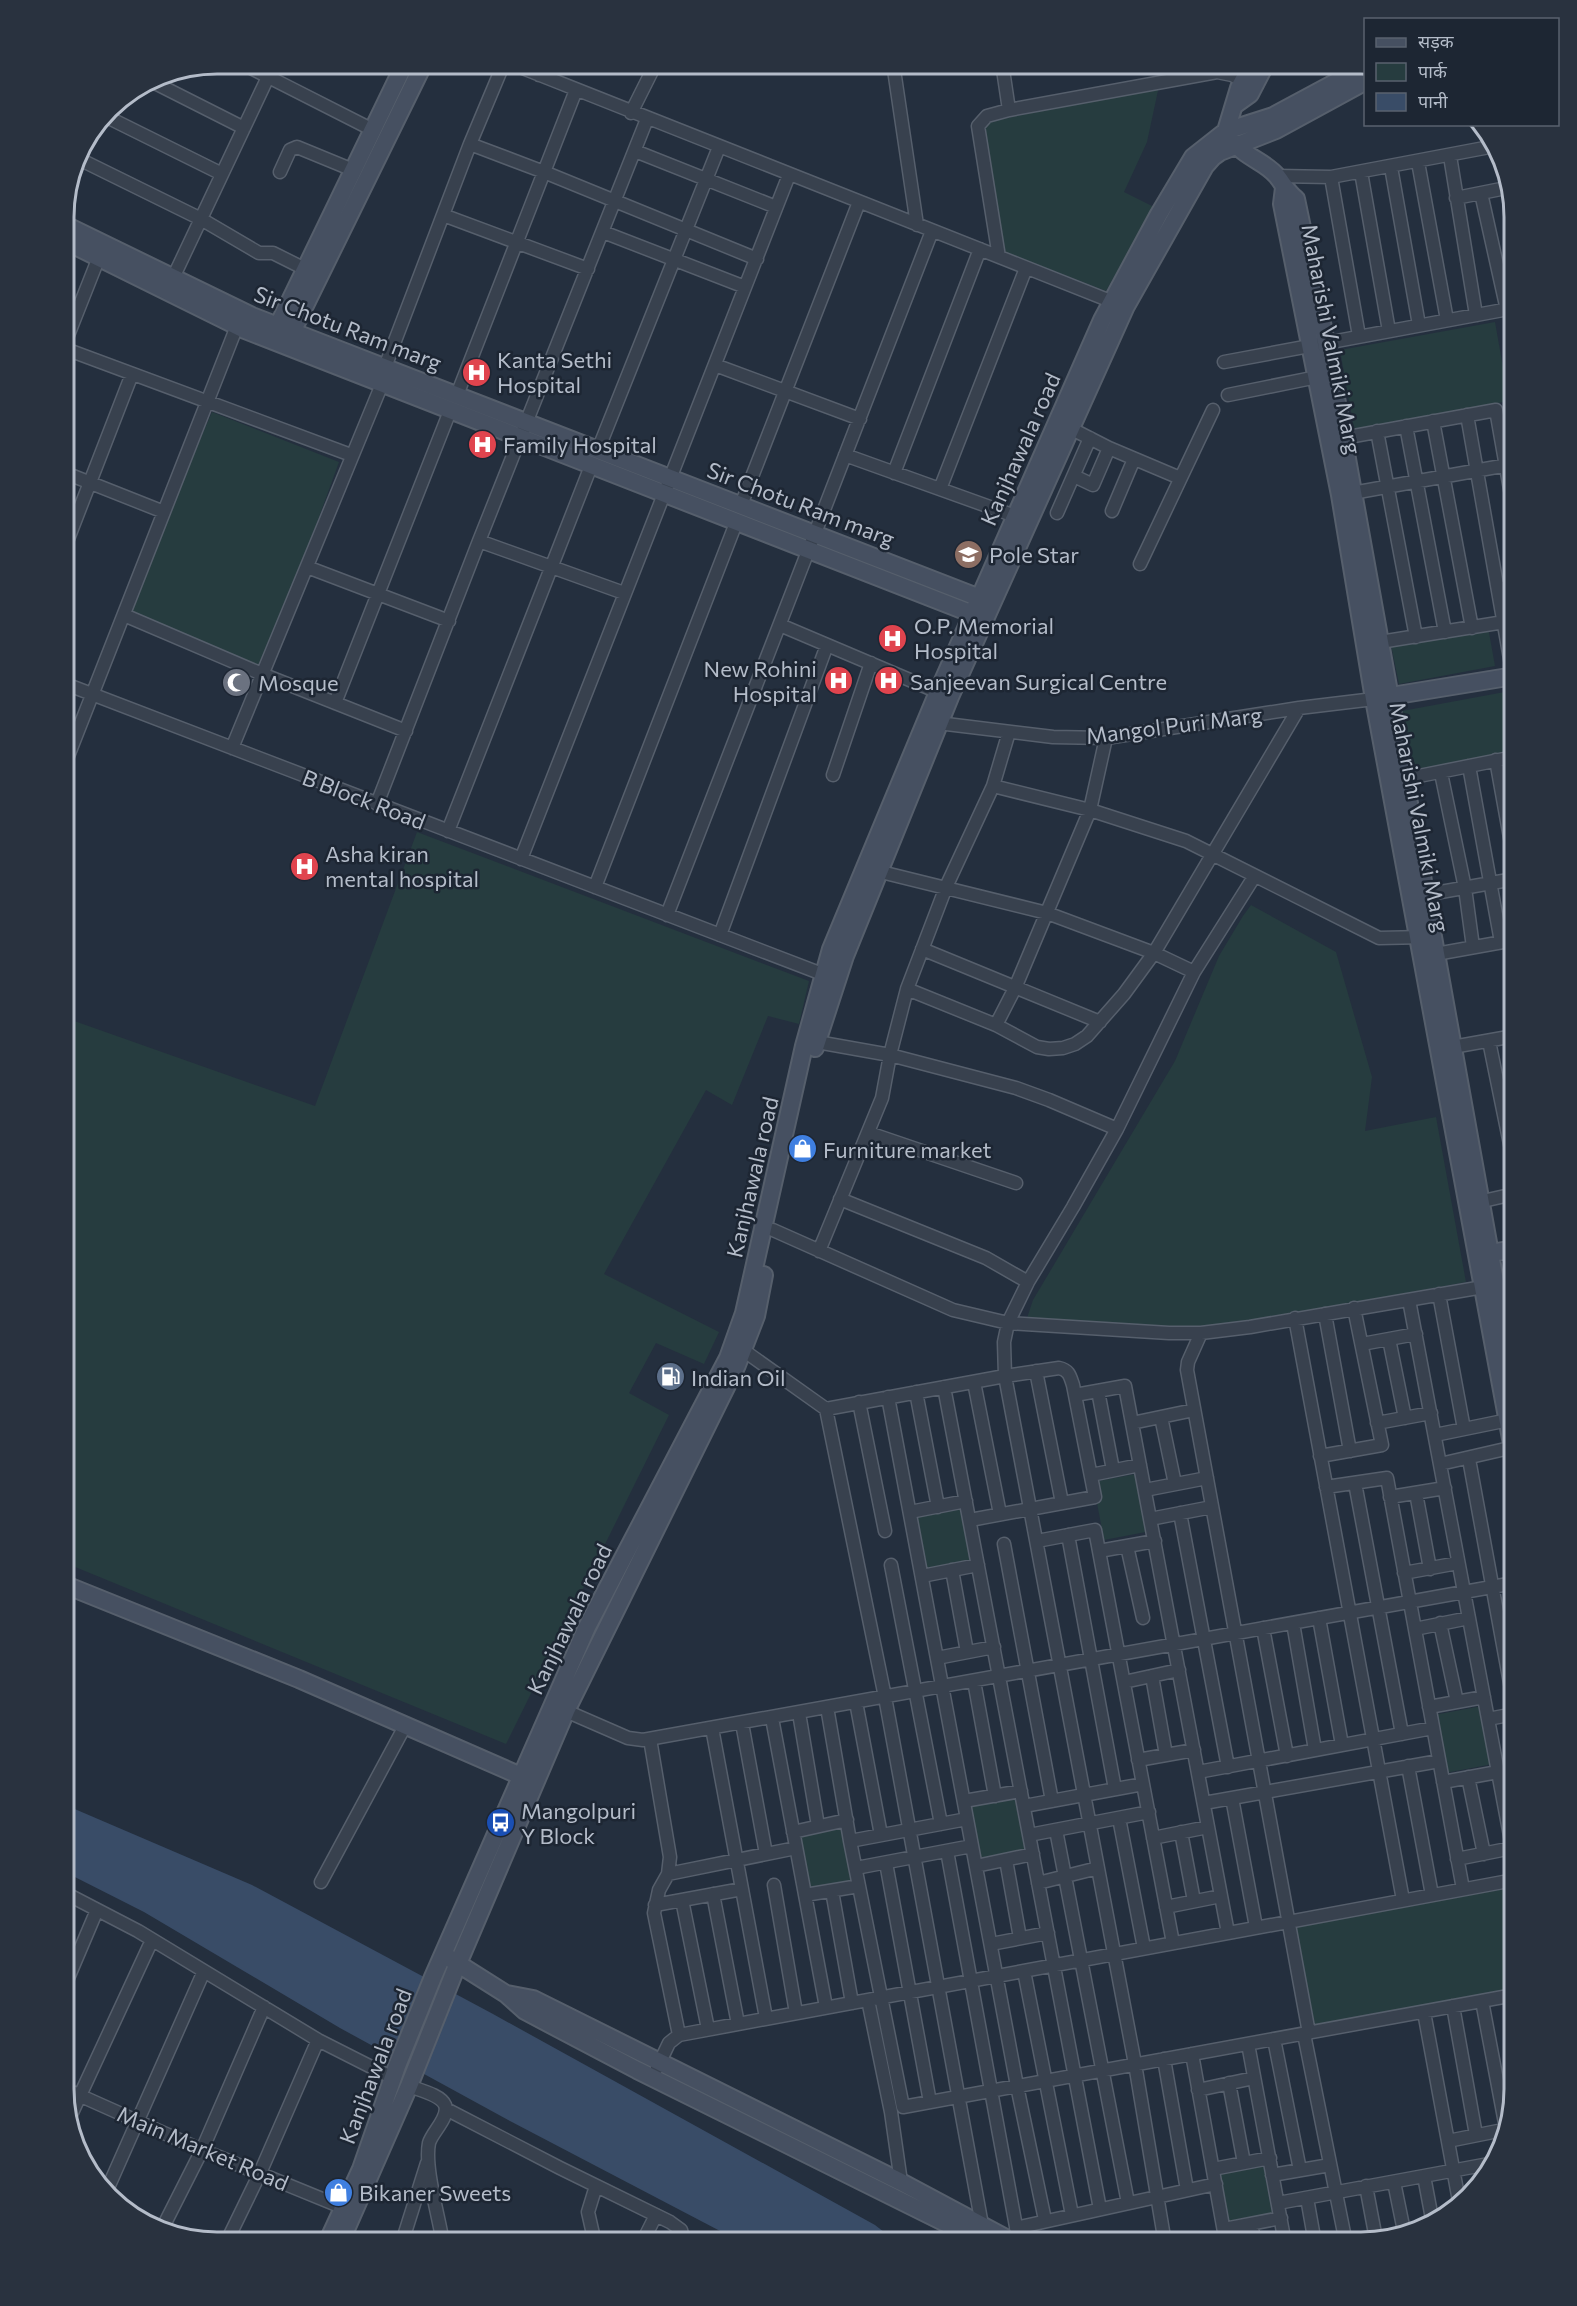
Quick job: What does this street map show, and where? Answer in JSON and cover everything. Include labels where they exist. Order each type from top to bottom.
[{"type":"street","points":[[262,74],[373,130]]},
{"type":"street","points":[[282,336],[305,269],[400,74]]},
{"type":"street","points":[[282,336],[418,74]]},
{"type":"street","points":[[232,748],[307,567],[383,375],[470,144],[499,74]]},
{"type":"street","points":[[550,74],[576,90],[647,119],[1113,302]]},
{"type":"street","points":[[631,112],[650,74]]},
{"type":"street","points":[[895,74],[917,225]]},
{"type":"street","points":[[1004,74],[1009,110]]},
{"type":"street","points":[[999,257],[978,126],[987,116],[1205,74]]},
{"type":"street","name":"Kanjhawala road","points":[[872,870],[938,692],[982,608],[1064,425],[1102,320],[1186,166],[1204,146],[1226,131],[1273,116],[1350,74]]},
{"type":"street","points":[[173,278],[268,77]]},
{"type":"street","points":[[1240,77],[1250,94],[1236,104],[1226,131],[1236,146],[1280,182],[1331,177],[1486,148]]},
{"type":"street","name":"Kanjhawala road","points":[[334,2232],[348,2210],[411,2081],[449,1985],[451,1959],[529,1779],[587,1627],[743,1350],[756,1316],[773,1230],[817,1042],[831,977],[831,949],[872,870],[938,723],[1015,516],[1126,306],[1204,166],[1213,157],[1276,130],[1364,82]]},
{"type":"street","points":[[160,85],[244,128]]},
{"type":"street","points":[[457,395],[576,90]]},
{"type":"street","points":[[112,119],[222,174]]},
{"type":"street","points":[[377,804],[647,119]]},
{"type":"street","points":[[470,144],[757,259]]},
{"type":"street","points":[[280,172],[290,150],[297,147],[353,170]]},
{"type":"street","points":[[598,450],[719,147]]},
{"type":"street","points":[[635,151],[776,207]]},
{"type":"street","points":[[1450,156],[1476,315]]},
{"type":"street","points":[[84,162],[201,219],[259,254],[273,254],[305,269]]},
{"type":"street","points":[[1418,162],[1447,320]]},
{"type":"street","points":[[1391,167],[1419,325]]},
{"type":"street","points":[[1361,172],[1389,331]]},
{"type":"street","points":[[521,859],[789,175]]},
{"type":"street","points":[[1331,177],[1359,336]]},
{"type":"street","name":"Maharishi Valmiki Marg","points":[[1280,182],[1282,204],[1318,344],[1347,494],[1504,1377]]},
{"type":"street","points":[[1456,198],[1501,189]]},
{"type":"street","points":[[1481,193],[1504,285]]},
{"type":"street","points":[[741,505],[860,202]]},
{"type":"street","points":[[443,215],[588,269]]},
{"type":"street","name":"Sir Chotu Ram marg","points":[[74,229],[252,316],[282,336]]},
{"type":"street","points":[[667,915],[932,231]]},
{"type":"street","points":[[603,232],[746,287]]},
{"type":"street","name":"Sir Chotu Ram marg","points":[[74,245],[237,326],[282,336],[383,375],[457,395],[815,534],[982,608]]},
{"type":"street","points":[[894,473],[980,249]]},
{"type":"street","points":[[74,320],[99,257]]},
{"type":"street","points":[[940,489],[1026,268]]},
{"type":"street","points":[[1224,362],[1504,310]]},
{"type":"street","points":[[74,743],[237,326]]},
{"type":"street","name":"Maharishi Valmiki Marg","points":[[1318,344],[1317,377],[1343,438],[1347,494]]},
{"type":"street","points":[[74,352],[351,455]]},
{"type":"street","points":[[716,365],[860,418]]},
{"type":"street","points":[[74,525],[132,374]]},
{"type":"street","name":"Sir Chotu Ram marg","points":[[383,375],[450,411],[736,523],[808,551],[982,608]]},
{"type":"street","points":[[1228,395],[1317,377]]},
{"type":"street","points":[[1140,564],[1213,410]]},
{"type":"street","points":[[1343,438],[1496,410],[1504,441]]},
{"type":"street","points":[[335,703],[450,411]]},
{"type":"street","points":[[1372,643],[1504,622],[1467,415]]},
{"type":"street","points":[[1433,421],[1472,628]]},
{"type":"street","points":[[1064,425],[1109,448],[1180,478]]},
{"type":"street","points":[[1406,426],[1445,632]]},
{"type":"street","points":[[1377,431],[1416,637]]},
{"type":"street","points":[[1057,513],[1090,438]]},
{"type":"street","points":[[1074,476],[1093,485],[1109,448]]},
{"type":"street","points":[[846,455],[1015,516]]},
{"type":"street","points":[[1112,511],[1134,459]]},
{"type":"street","points":[[1347,494],[1504,465]]},
{"type":"street","points":[[448,831],[591,466]]},
{"type":"street","points":[[74,476],[164,512]]},
{"type":"street","points":[[595,887],[736,523]]},
{"type":"street","points":[[479,541],[624,593]]},
{"type":"street","points":[[307,567],[449,621]]},
{"type":"street","points":[[1498,589],[1504,588]]},
{"type":"street","points":[[124,615],[262,674],[406,730]]},
{"type":"street","points":[[780,625],[938,692]]},
{"type":"street","points":[[720,935],[827,645]]},
{"type":"street","points":[[832,775],[871,663]]},
{"type":"street","points":[[1382,698],[1504,677]]},
{"type":"street","name":"B Block Road","points":[[74,687],[831,977]]},
{"type":"street","name":"Maharishi Valmiki Marg","points":[[1382,698],[1404,779],[1418,896]]},
{"type":"street","name":"Mangol Puri Marg","points":[[938,723],[1053,737],[1106,738],[1299,708],[1382,698]]},
{"type":"street","points":[[907,989],[996,1025],[1037,1047],[1049,1049],[1075,1044],[1087,1036],[1124,994],[1154,953],[1299,708]]},
{"type":"street","points":[[819,1251],[882,1098],[890,1054],[907,989],[946,887],[993,786],[1009,732]]},
{"type":"street","points":[[996,1025],[1047,913],[1090,810],[1106,738]]},
{"type":"street","points":[[1404,779],[1504,759]]},
{"type":"street","points":[[1496,760],[1504,804]]},
{"type":"street","points":[[1469,766],[1490,883],[1504,928]]},
{"type":"street","points":[[1441,773],[1465,888],[1473,947]]},
{"type":"street","points":[[993,786],[1090,810],[1186,841],[1378,938],[1426,936]]},
{"type":"street","points":[[872,870],[1047,913],[1154,953],[1194,972]]},
{"type":"street","points":[[1163,2232],[1136,2064],[1005,1376],[1004,1355],[1008,1323],[1028,1282],[1117,1129],[1194,972],[1254,877]]},
{"type":"street","points":[[1418,896],[1504,881]]},
{"type":"street","name":"Maharishi Valmiki Marg","points":[[1426,936],[1436,954],[1446,1048]]},
{"type":"street","points":[[1436,954],[1504,942]]},
{"type":"street","points":[[922,949],[1100,1022]]},
{"type":"street","name":"Kanjhawala road","points":[[529,1779],[566,1711],[699,1426],[728,1358],[744,1314],[804,1046],[831,977]]},
{"type":"street","points":[[1446,1048],[1504,1038]]},
{"type":"street","points":[[1490,1041],[1504,1113]]},
{"type":"street","points":[[817,1042],[890,1054],[1016,1089],[1049,1100],[1117,1129]]},
{"type":"street","points":[[868,1133],[1016,1183]]},
{"type":"street","points":[[1474,1203],[1504,1196]]},
{"type":"street","points":[[840,1199],[986,1258],[1028,1282]]},
{"type":"street","points":[[773,1230],[953,1310],[1008,1323],[1201,1333],[1250,1327],[1489,1286]]},
{"type":"street","points":[[1483,1255],[1504,1251]]},
{"type":"street","name":"Maharishi Valmiki Marg","points":[[1489,1286],[1504,1330]]},
{"type":"street","points":[[1439,1294],[1464,1429]]},
{"type":"street","points":[[1409,1300],[1504,1804]]},
{"type":"street","points":[[1320,1456],[1382,1445],[1354,1308]]},
{"type":"street","points":[[1325,1314],[1350,1451]]},
{"type":"street","points":[[1295,1318],[1403,1900]]},
{"type":"street","points":[[1201,1333],[1188,1362],[1187,1370],[1344,2232]]},
{"type":"street","points":[[1362,1344],[1416,1334]]},
{"type":"street","points":[[1389,1339],[1405,1418]]},
{"type":"street","points":[[743,1350],[826,1408],[885,1697],[982,2225]]},
{"type":"street","points":[[826,1408],[1005,1376],[1065,1369],[1069,1374],[1075,1395],[1095,1497],[970,1520]]},
{"type":"street","points":[[1036,1371],[1062,1503]]},
{"type":"street","points":[[974,1382],[1000,1514]]},
{"type":"street","points":[[1075,1395],[1125,1386],[1228,1933]]},
{"type":"street","points":[[944,1387],[1100,2209]]},
{"type":"street","points":[[1098,1391],[1113,1470]]},
{"type":"street","points":[[916,1392],[938,1507]]},
{"type":"street","points":[[888,1397],[1017,2086],[1045,2220]]},
{"type":"street","points":[[859,1402],[885,1531]]},
{"type":"street","points":[[1132,1423],[1194,1410]]},
{"type":"street","points":[[1377,1423],[1431,1413]]},
{"type":"street","points":[[1161,1417],[1175,1484]]},
{"type":"street","points":[[1435,1435],[1504,1420]]},
{"type":"street","points":[[1440,1464],[1504,1452]]},
{"type":"street","points":[[1469,1459],[1504,1654]]},
{"type":"street","points":[[1091,1475],[1140,1465]]},
{"type":"street","points":[[1145,1490],[1207,1478]]},
{"type":"street","points":[[1326,1487],[1387,1478],[1463,1889]]},
{"type":"street","points":[[1355,1483],[1402,1734]]},
{"type":"street","points":[[1390,1497],[1444,1488]]},
{"type":"street","points":[[1416,1492],[1430,1569]]},
{"type":"street","points":[[910,1512],[966,1501]]},
{"type":"street","points":[[1150,1519],[1212,1507]]},
{"type":"street","points":[[1180,1514],[1228,1767]]},
{"type":"street","points":[[1037,1541],[1095,1530],[1173,1943]]},
{"type":"street","points":[[1068,1535],[1115,1789]]},
{"type":"street","points":[[1099,1551],[1155,1540]]},
{"type":"street","points":[[1004,1544],[1052,1801]]},
{"type":"street","points":[[1127,1546],[1143,1618]]},
{"type":"street","points":[[1404,1573],[1458,1563]]},
{"type":"street","points":[[891,1565],[941,1824]]},
{"type":"street","points":[[922,1576],[978,1565]]},
{"type":"street","points":[[952,1570],[967,1653]]},
{"type":"street","points":[[566,1711],[628,1738],[650,1739],[1504,1584]]},
{"type":"street","points":[[73,1588],[289,1675],[529,1779]]},
{"type":"street","points":[[1320,1618],[1342,1745]]},
{"type":"street","points":[[1415,1629],[1468,1618]]},
{"type":"street","points":[[1293,1623],[1315,1750]]},
{"type":"street","points":[[1440,1623],[1457,1702]]},
{"type":"street","points":[[1263,1628],[1287,1756]]},
{"type":"street","points":[[937,1658],[994,1647]]},
{"type":"street","points":[[1124,1682],[1179,1670]]},
{"type":"street","points":[[1152,1676],[1166,1755]]},
{"type":"street","points":[[974,1681],[995,1796]]},
{"type":"street","points":[[1429,1707],[1484,1697]]},
{"type":"street","points":[[856,1702],[881,1835]]},
{"type":"street","points":[[827,1707],[846,1820],[903,2107],[1504,1997]]},
{"type":"street","points":[[799,1713],[818,1826]]},
{"type":"street","points":[[1488,1719],[1504,1716]]},
{"type":"street","points":[[772,1718],[826,2007]]},
{"type":"street","points":[[742,1723],[766,1854]]},
{"type":"street","points":[[321,1882],[405,1726]]},
{"type":"street","points":[[712,1728],[766,2018]]},
{"type":"street","points":[[1198,1772],[1433,1728]]},
{"type":"street","points":[[650,1739],[670,1857],[668,1874],[659,1890],[654,1913],[679,2035]]},
{"type":"street","points":[[1138,1760],[1194,1750]]},
{"type":"street","points":[[1204,1803],[1439,1761]]},
{"type":"street","points":[[1408,1766],[1432,1895]]},
{"type":"street","points":[[1443,1782],[1498,1772]]},
{"type":"street","points":[[1468,1777],[1484,1854]]},
{"type":"street","points":[[1024,1806],[1143,1784]]},
{"type":"street","points":[[964,1801],[1021,1791]]},
{"type":"street","points":[[1232,1798],[1256,1927]]},
{"type":"street","points":[[1029,1835],[1149,1812]]},
{"type":"street","points":[[1119,1818],[1144,1948]]},
{"type":"street","points":[[850,1841],[967,1819]]},
{"type":"street","points":[[793,1832],[846,1820]]},
{"type":"street","points":[[1154,1838],[1208,1827]]},
{"type":"street","points":[[1056,1830],[1128,2204]]},
{"type":"street","points":[[1181,1832],[1194,1901]]},
{"type":"street","points":[[856,1868],[972,1846]]},
{"type":"street","points":[[668,1874],[796,1848]]},
{"type":"street","points":[[947,1851],[1016,2232]]},
{"type":"street","points":[[1457,1859],[1504,1853]]},
{"type":"street","points":[[976,1866],[1033,1854]]},
{"type":"street","points":[[1006,1860],[1020,1938]]},
{"type":"street","points":[[886,1863],[930,2102]]},
{"type":"street","points":[[1038,1883],[1098,1868]]},
{"type":"street","points":[[656,2070],[669,2043],[679,2035],[1504,1882]]},
{"type":"street","points":[[774,1885],[796,2013]]},
{"type":"street","points":[[805,1896],[859,1886]]},
{"type":"street","points":[[655,1905],[741,1889]]},
{"type":"street","points":[[831,1891],[852,2003]]},
{"type":"street","points":[[713,1894],[738,2024]]},
{"type":"street","points":[[1166,1906],[1221,1896]]},
{"type":"street","points":[[73,1897],[152,1940],[318,2040],[395,2072]]},
{"type":"street","points":[[682,1900],[708,2029]]},
{"type":"street","points":[[73,1966],[97,1910]]},
{"type":"street","points":[[991,1944],[1048,1933]]},
{"type":"street","points":[[75,2106],[152,1940]]},
{"type":"street","points":[[451,1959],[506,1994],[533,1999],[656,2070],[940,2212],[1001,2232]]},
{"type":"street","name":"Kanjhawala road","points":[[343,2232],[361,2169],[395,2072],[433,1977],[451,1959]]},
{"type":"street","points":[[109,2185],[204,1971]]},
{"type":"street","points":[[1024,1971],[1072,2215]]},
{"type":"street","points":[[868,2000],[891,2112],[901,2182]]},
{"type":"street","points":[[1482,2001],[1502,2104]]},
{"type":"street","points":[[1453,2006],[1476,2135]]},
{"type":"street","points":[[165,2223],[202,2150],[264,2007]]},
{"type":"street","points":[[1424,2012],[1458,2195]]},
{"type":"street","points":[[1274,2039],[1300,2170]]},
{"type":"street","points":[[231,2232],[260,2173],[318,2040]]},
{"type":"street","points":[[1248,2044],[1283,2232]]},
{"type":"street","points":[[1192,2054],[1224,2232]]},
{"type":"street","points":[[1164,2059],[1187,2190]]},
{"type":"street","points":[[1198,2090],[1254,2078]]},
{"type":"street","points":[[411,2081],[441,2100],[446,2109],[656,2215],[681,2232]]},
{"type":"street","points":[[1229,2084],[1244,2163]]},
{"type":"street","name":"Main Market Road","points":[[73,2092],[202,2150],[348,2210]]},
{"type":"street","points":[[441,2232],[429,2166],[429,2142],[446,2109]]},
{"type":"street","points":[[1448,2141],[1498,2131]]},
{"type":"street","points":[[809,2146],[901,2182],[970,2232]]},
{"type":"street","points":[[405,2232],[429,2156]]},
{"type":"street","points":[[1213,2169],[1269,2158]]},
{"type":"street","points":[[1272,2175],[1330,2165]]},
{"type":"street","points":[[1278,2203],[1453,2171],[1479,2169]]},
{"type":"street","points":[[1424,2176],[1431,2214]]},
{"type":"street","points":[[1394,2182],[1403,2226]]},
{"type":"street","points":[[1026,2232],[1045,2220],[1216,2184]]},
{"type":"street","points":[[593,2232],[588,2212],[596,2186]]},
{"type":"street","points":[[1366,2187],[1375,2231]]},
{"type":"street","points":[[1307,2198],[1314,2232]]},
{"type":"street","points":[[648,2232],[656,2215]]},
{"type":"street","points":[[1224,2229],[1281,2218]]},
{"type":"street","points":[[1251,2224],[1253,2232]]},
{"type":"green space","points":[[1159,86],[1147,142],[1124,192],[1154,207],[1106,291],[1004,252],[984,123]]},
{"type":"green space","points":[[1495,322],[1504,373],[1504,402],[1354,429],[1340,350]]},
{"type":"green space","points":[[212,412],[339,462],[262,674],[124,615]]},
{"type":"green space","points":[[1488,627],[1495,666],[1399,684],[1391,645]]},
{"type":"green space","points":[[1504,692],[1504,755],[1413,772],[1402,711]]},
{"type":"green space","points":[[417,832],[809,981],[799,1024],[768,1016],[732,1105],[706,1090],[604,1274],[719,1332],[704,1364],[656,1343],[629,1393],[669,1415],[506,1744],[73,1566],[74,1021],[315,1106]]},
{"type":"green space","points":[[1251,905],[1336,952],[1372,1077],[1365,1131],[1436,1117],[1466,1282],[1212,1330],[1026,1321],[1033,1300],[1175,1061],[1219,956]]},
{"type":"green space","points":[[1141,1473],[1151,1531],[1104,1540],[1093,1482]]},
{"type":"green space","points":[[962,1505],[973,1563],[926,1572],[915,1514]]},
{"type":"green space","points":[[1482,1706],[1493,1764],[1445,1773],[1434,1715]]},
{"type":"green space","points":[[1017,1794],[1028,1852],[981,1861],[970,1803]]},
{"type":"green space","points":[[844,1826],[855,1884],[807,1893],[796,1835]]},
{"type":"green space","points":[[1504,1889],[1504,1992],[1313,2027],[1294,1927]]},
{"type":"green space","points":[[1263,2160],[1274,2218],[1227,2227],[1216,2169]]},
{"type":"water","points":[[73,1808],[252,1885],[493,2014],[884,2232],[722,2232],[510,2121],[340,2028],[144,1912],[73,1876]]},
{"type":"place","name":"Kanta Sethi Hospital","points":[[476,372]]},
{"type":"place","name":"Family Hospital","points":[[482,444]]},
{"type":"place","name":"Pole Star","points":[[968,554]]},
{"type":"place","name":"O.P. Memorial Hospital","points":[[893,638]]},
{"type":"place","name":"New Rohini Hospital","points":[[838,681]]},
{"type":"place","name":"Sanjeevan Surgical Centre","points":[[889,681]]},
{"type":"place","name":"Mosque","points":[[237,682]]},
{"type":"place","name":"Asha kiran mental hospital","points":[[304,866]]},
{"type":"place","name":"Furniture market","points":[[802,1149]]},
{"type":"place","name":"Indian Oil","points":[[670,1377]]},
{"type":"place","name":"Mangolpuri Y Block","points":[[500,1823]]},
{"type":"place","name":"Bikaner Sweets","points":[[338,2192]]}]
